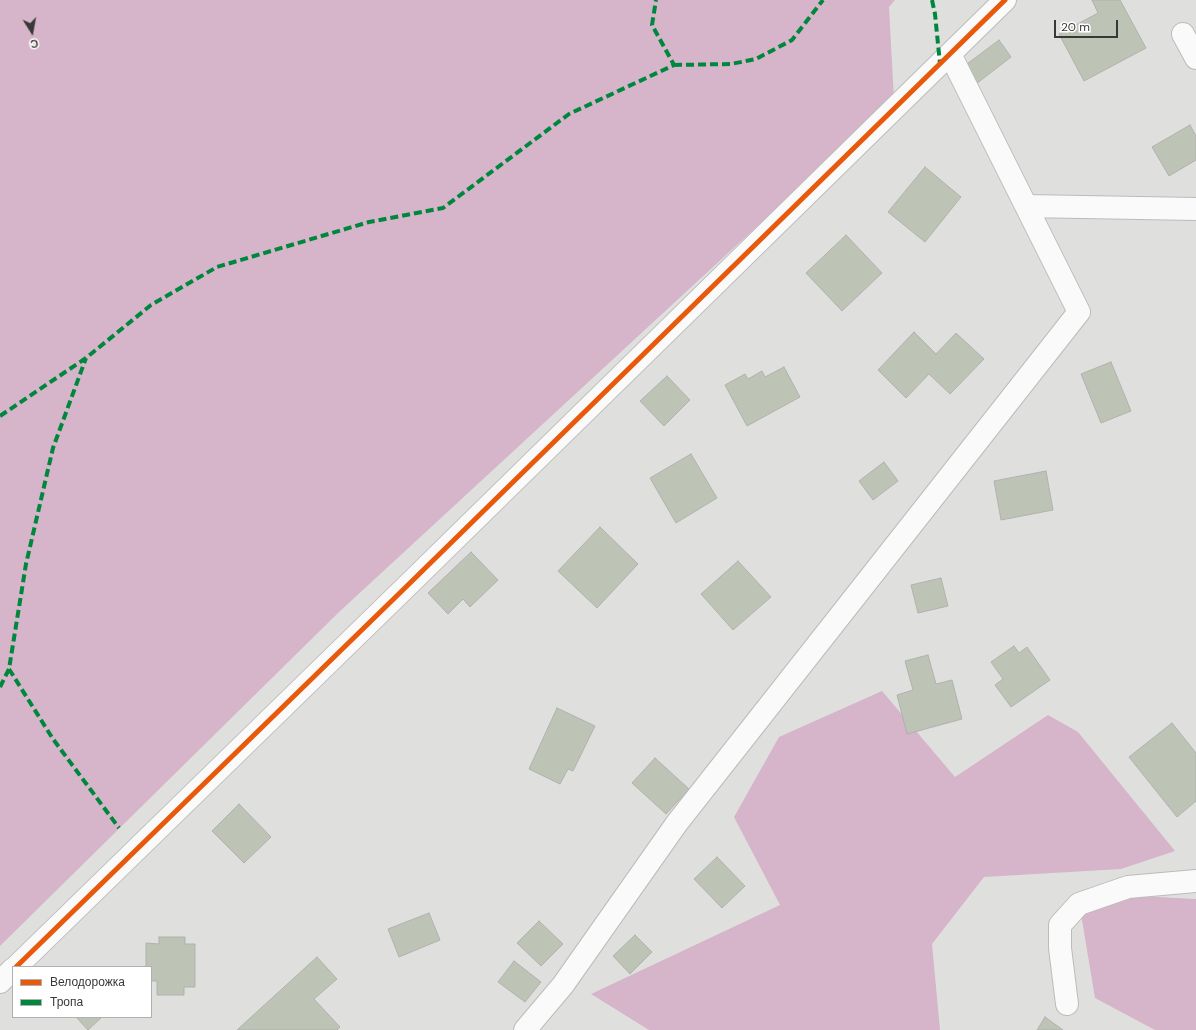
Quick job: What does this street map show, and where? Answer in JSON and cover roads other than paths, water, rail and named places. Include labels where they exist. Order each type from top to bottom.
[{"type":"street","points":[[17,966],[1005,0]]},
{"type":"street","points":[[1183,34],[1196,58]]},
{"type":"street","points":[[525,1030],[563,985],[677,823],[1079,312],[950,54]]},
{"type":"street","points":[[1026,206],[1196,209]]},
{"type":"street","points":[[1067,1004],[1060,948],[1060,925],[1079,904],[1128,887],[1196,881]]},
{"type":"street","points":[[0,982],[12,970]]}]
